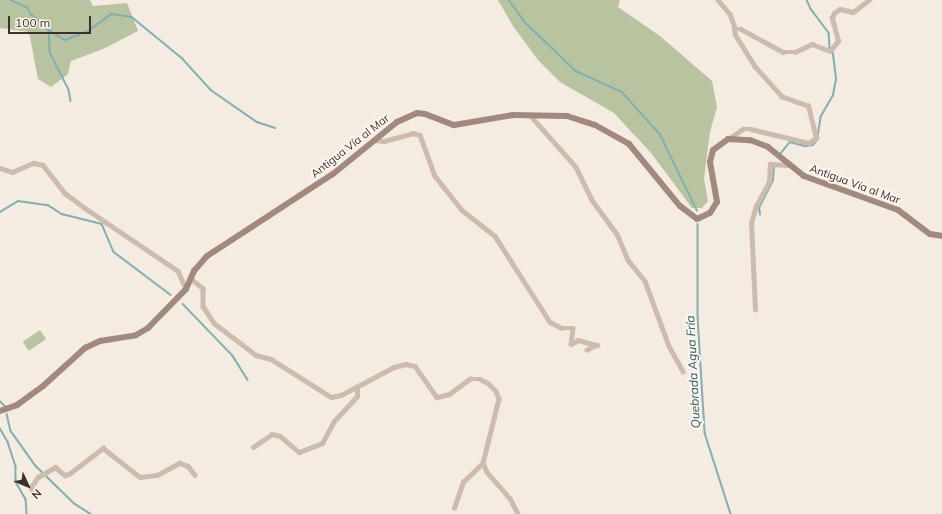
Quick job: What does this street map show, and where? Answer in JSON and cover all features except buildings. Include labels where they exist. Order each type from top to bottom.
[{"type":"main road","name":"Antigua Vía al Mar","points":[[0,411],[17,405],[43,386],[85,348],[100,341],[136,335],[148,328],[186,289],[190,278],[208,256],[250,230],[333,174],[397,122],[417,114],[425,114],[454,125],[492,117],[530,115],[568,116],[619,137],[637,152],[680,206],[697,219],[710,213],[715,207],[716,192],[711,157],[716,146],[728,139],[760,142],[804,176],[898,210],[930,234],[940,235]]},
{"type":"street","points":[[718,0],[730,14],[735,28],[733,33],[755,67],[782,98],[808,106],[816,138],[809,143],[751,129],[742,130],[728,139]]},
{"type":"street","points":[[735,28],[783,52],[795,52],[812,44],[830,52],[838,41],[832,18],[834,13],[840,9],[854,12],[869,0]]},
{"type":"street","points":[[530,115],[576,167],[592,200],[617,234],[628,260],[645,281],[669,346],[683,371]]},
{"type":"street","points":[[375,140],[384,141],[413,133],[420,135],[435,176],[462,210],[495,236],[550,322],[562,328],[574,328],[571,344],[578,340],[597,345],[587,350]]},
{"type":"street","points":[[0,168],[12,172],[33,163],[42,165],[65,193],[77,203],[178,271],[186,289]]},
{"type":"street","points":[[754,310],[751,223],[756,206],[769,182],[770,164],[788,165]]},
{"type":"street","points":[[190,278],[203,288],[203,306],[208,316],[256,355],[271,359],[331,398],[357,387],[394,367],[406,364],[414,366],[437,396],[449,394],[470,379],[484,380],[493,387],[499,399],[483,463],[463,482],[454,508]]},
{"type":"street","points":[[253,447],[272,434],[280,436],[299,452],[322,443],[334,421],[357,396],[357,387]]},
{"type":"street","points":[[33,495],[31,487],[38,477],[55,467],[65,476],[103,448],[140,477],[157,475],[180,463],[188,466],[195,475]]},
{"type":"street","points":[[483,463],[488,472],[510,498],[518,514]]},
{"type":"green space","points":[[0,0],[90,0],[93,6],[127,3],[138,31],[103,49],[71,61],[68,74],[51,87],[38,79],[29,32],[0,28]]},
{"type":"green space","points":[[498,0],[620,0],[618,7],[660,36],[712,81],[717,107],[710,132],[704,179],[708,201],[702,208],[692,208],[651,153],[614,113],[560,82],[538,60],[513,26]]},
{"type":"green space","points":[[40,330],[46,339],[29,351],[23,342]]},
{"type":"waterway","points":[[11,0],[28,8],[31,14],[49,30],[50,52],[69,90],[71,101]]},
{"type":"waterway","name":"Quebrada Agua Fría","points":[[509,0],[525,22],[576,71],[622,92],[660,134],[697,210]]},
{"type":"waterway","points":[[807,0],[811,9],[829,33],[830,48]]},
{"type":"waterway","points":[[49,30],[65,40],[88,31],[111,14],[132,17],[182,58],[211,90],[257,122],[275,128]]},
{"type":"waterway","points":[[781,153],[790,142],[805,146],[813,145],[817,140],[821,116],[833,95],[836,79],[833,53]]},
{"type":"waterway","points":[[760,215],[759,208],[773,180],[774,166]]},
{"type":"waterway","points":[[0,212],[18,201],[48,205],[62,214],[102,224],[114,252],[171,295]]},
{"type":"waterway","name":"Quebrada Agua Fría","points":[[698,224],[698,317],[705,433],[731,514]]},
{"type":"waterway","points":[[183,304],[233,356],[248,380]]},
{"type":"waterway","points":[[0,401],[5,406]]},
{"type":"waterway","points":[[7,414],[11,431],[36,466],[75,504],[91,514]]},
{"type":"waterway","points":[[0,428],[8,442],[16,467],[16,482],[26,499],[27,514]]}]
